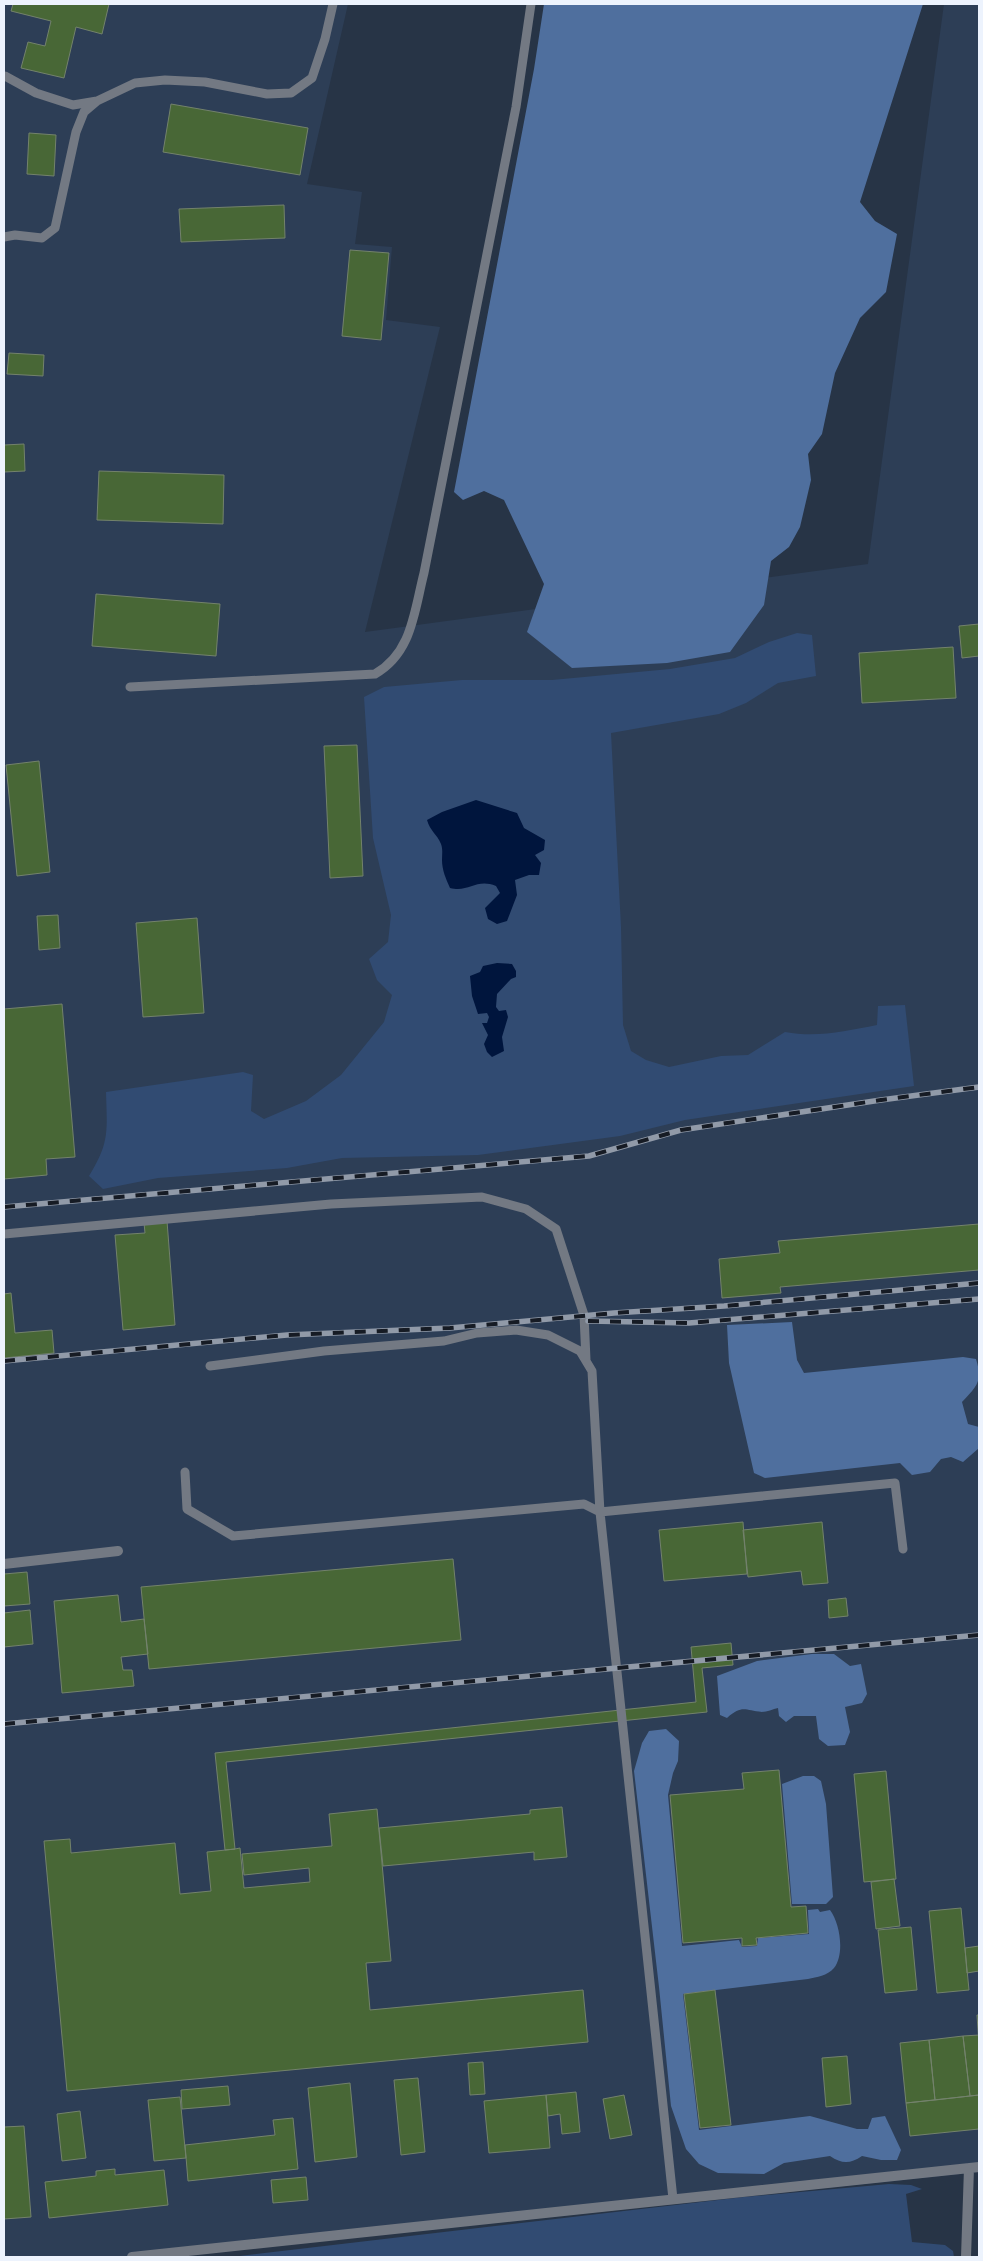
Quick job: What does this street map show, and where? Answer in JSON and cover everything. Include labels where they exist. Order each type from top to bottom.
[{"type":"street","points":[[4,1564],[118,1551]]},
{"type":"street","points":[[132,2257],[974,2167],[966,2257]]},
{"type":"lane","points":[[4,237],[42,238],[55,228],[76,132],[84,112],[97,101],[135,83],[165,80],[205,82],[266,94],[291,94],[312,78],[325,39],[333,4]]},
{"type":"lane","points":[[130,687],[375,674],[389,666],[400,652],[408,638],[424,574],[516,106],[531,4]]},
{"type":"lane","points":[[5,76],[36,93],[73,105],[97,101]]},
{"type":"lane","points":[[4,1234],[331,1204],[482,1197],[526,1209],[556,1229],[584,1316],[586,1362]]},
{"type":"lane","points":[[210,1366],[324,1351],[444,1341],[477,1333],[516,1330],[548,1335],[580,1351],[592,1371],[600,1512],[673,2199]]},
{"type":"lane","points":[[185,1472],[187,1509],[233,1536],[584,1504],[600,1512],[895,1483],[903,1549]]},
{"type":"shaded area","points":[[4,4],[348,4],[307,184],[362,192],[355,244],[392,247],[386,320],[440,327],[365,632],[868,564],[944,4],[979,4],[979,2172],[169,2257],[4,2257]]},
{"type":"shaded area","points":[[544,4],[923,4],[860,202],[875,221],[897,234],[886,292],[860,318],[835,373],[822,434],[808,454],[811,480],[800,527],[789,547],[771,561],[764,605],[730,652],[667,663],[572,668],[527,632],[544,584],[504,500],[484,491],[463,500],[454,492],[534,69]]},
{"type":"shaded area","points":[[797,633],[812,635],[816,676],[778,683],[746,703],[719,714],[611,733],[621,927],[623,1025],[631,1051],[646,1060],[669,1067],[721,1056],[748,1055],[785,1032],[820,1034],[877,1025],[878,1006],[905,1005],[914,1086],[685,1120],[620,1136],[478,1155],[342,1158],[287,1168],[158,1178],[103,1189],[89,1176],[101,1154],[106,1136],[106,1092],[243,1072],[253,1075],[251,1111],[264,1119],[306,1101],[341,1075],[384,1022],[392,995],[377,980],[369,959],[388,942],[391,915],[373,838],[364,697],[384,687],[462,680],[552,680],[670,669],[735,658],[769,642]]},
{"type":"shaded area","points":[[476,800],[517,813],[524,828],[545,840],[544,850],[535,855],[541,863],[539,875],[529,875],[515,880],[517,895],[507,921],[497,924],[488,919],[485,908],[500,893],[496,886],[478,884],[462,889],[450,888],[443,867],[441,844],[427,820],[442,812]]},
{"type":"shaded area","points":[[497,963],[512,964],[516,971],[516,977],[511,979],[497,994],[496,1007],[499,1011],[506,1010],[508,1017],[502,1037],[504,1051],[492,1057],[487,1052],[484,1044],[488,1035],[482,1023],[487,1023],[489,1017],[487,1013],[478,1014],[472,996],[470,976],[480,972],[483,966]]},
{"type":"shaded area","points":[[792,1322],[797,1360],[804,1373],[963,1357],[976,1359],[979,1378],[972,1392],[962,1402],[968,1424],[979,1427],[979,1448],[963,1462],[951,1457],[941,1459],[930,1472],[912,1475],[900,1463],[765,1478],[754,1473],[729,1363],[727,1325]]},
{"type":"shaded area","points":[[812,1654],[834,1654],[850,1666],[861,1664],[867,1694],[862,1703],[845,1707],[850,1732],[845,1745],[828,1746],[819,1739],[816,1716],[794,1716],[786,1722],[779,1716],[778,1708],[766,1712],[744,1709],[737,1711],[727,1718],[720,1715],[717,1676],[757,1661]]},
{"type":"shaded area","points":[[666,1729],[679,1741],[678,1761],[668,1795],[682,1946],[739,1940],[742,1947],[757,1946],[758,1938],[809,1934],[808,1910],[818,1909],[820,1912],[830,1910],[839,1930],[840,1939],[837,1962],[831,1971],[822,1976],[683,1994],[699,2130],[810,2116],[857,2129],[868,2129],[872,2118],[885,2116],[901,2150],[897,2160],[881,2160],[862,2156],[846,2162],[830,2156],[784,2163],[764,2174],[718,2173],[699,2164],[686,2149],[671,2106],[634,1771],[642,1743],[649,1731]]},
{"type":"shaded area","points":[[803,1776],[814,1776],[821,1781],[826,1804],[833,1897],[826,1904],[792,1904],[782,1784]]},
{"type":"shaded area","points":[[889,2184],[911,2185],[922,2189],[906,2194],[912,2242],[945,2245],[953,2251],[954,2257],[231,2257],[744,2197]]},
{"type":"building","points":[[13,4],[109,4],[102,34],[76,27],[64,78],[21,68],[28,42],[45,46],[51,21],[11,11]]},
{"type":"building","points":[[171,104],[308,128],[300,175],[163,152]]},
{"type":"building","points":[[29,133],[56,135],[54,176],[27,174]]},
{"type":"building","points":[[284,205],[285,238],[181,242],[179,209]]},
{"type":"building","points":[[350,250],[389,253],[381,340],[342,336]]},
{"type":"building","points":[[9,353],[44,355],[43,376],[7,374]]},
{"type":"building","points":[[24,444],[25,471],[4,472],[4,445]]},
{"type":"building","points":[[99,471],[224,475],[223,524],[97,520]]},
{"type":"building","points":[[96,594],[220,604],[216,656],[92,646]]},
{"type":"building","points":[[979,624],[979,656],[962,658],[959,626]]},
{"type":"building","points":[[953,647],[956,698],[862,703],[859,653]]},
{"type":"building","points":[[357,745],[363,876],[330,878],[324,746]]},
{"type":"building","points":[[39,761],[50,872],[17,876],[6,765]]},
{"type":"building","points":[[58,915],[60,948],[39,950],[37,916]]},
{"type":"building","points":[[197,918],[204,1013],[143,1017],[136,923]]},
{"type":"building","points":[[62,1004],[75,1157],[46,1159],[47,1175],[4,1179],[4,1009]]},
{"type":"building","points":[[167,1221],[175,1325],[123,1330],[115,1235],[145,1233],[144,1223]]},
{"type":"building","points":[[979,1224],[979,1270],[780,1287],[781,1293],[722,1298],[719,1259],[780,1253],[778,1241]]},
{"type":"building","points":[[11,1293],[15,1333],[52,1330],[54,1353],[4,1358],[4,1294]]},
{"type":"building","points":[[743,1522],[747,1574],[664,1581],[659,1530]]},
{"type":"building","points":[[822,1522],[828,1583],[803,1585],[801,1571],[748,1577],[743,1530]]},
{"type":"building","points":[[453,1559],[461,1640],[149,1669],[141,1587]]},
{"type":"building","points":[[27,1572],[30,1604],[4,1606],[4,1574]]},
{"type":"building","points":[[118,1595],[121,1622],[144,1619],[148,1654],[121,1657],[123,1670],[132,1670],[134,1686],[62,1693],[54,1601]]},
{"type":"building","points":[[846,1598],[848,1616],[829,1618],[828,1600]]},
{"type":"building","points":[[30,1610],[33,1644],[4,1647],[4,1613]]},
{"type":"building","points":[[731,1643],[733,1665],[702,1668],[707,1712],[226,1762],[235,1849],[225,1850],[215,1753],[696,1702],[691,1647]]},
{"type":"building","points":[[779,1770],[791,1907],[806,1906],[808,1933],[756,1938],[757,1945],[742,1946],[742,1938],[683,1943],[670,1795],[744,1789],[742,1773]]},
{"type":"building","points":[[886,1771],[896,1879],[864,1882],[854,1774]]},
{"type":"building","points":[[562,1807],[567,1857],[534,1860],[534,1852],[383,1866],[379,1828],[530,1814],[530,1810]]},
{"type":"building","points":[[377,1809],[391,1961],[366,1963],[370,2010],[583,1990],[588,2042],[67,2091],[44,1841],[70,1839],[71,1853],[175,1843],[180,1894],[211,1891],[207,1852],[240,1848],[244,1888],[310,1882],[309,1868],[244,1875],[242,1854],[332,1846],[329,1814]]},
{"type":"building","points":[[894,1879],[900,1926],[876,1929],[871,1882]]},
{"type":"building","points":[[961,1908],[969,1990],[937,1993],[929,1911]]},
{"type":"building","points":[[911,1927],[917,1990],[885,1993],[878,1930]]},
{"type":"building","points":[[979,1946],[979,1971],[967,1973],[965,1948]]},
{"type":"building","points":[[715,1990],[731,2125],[700,2128],[684,1994]]},
{"type":"building","points":[[977,2015],[979,2015],[979,2045]]},
{"type":"building","points":[[979,2035],[979,2095],[970,2096],[963,2036]]},
{"type":"building","points":[[963,2036],[970,2096],[935,2100],[929,2040]]},
{"type":"building","points":[[929,2040],[935,2100],[906,2103],[900,2043]]},
{"type":"building","points":[[847,2056],[851,2104],[826,2107],[822,2058]]},
{"type":"building","points":[[483,2062],[485,2094],[470,2095],[468,2063]]},
{"type":"building","points":[[418,2078],[425,2152],[401,2155],[394,2080]]},
{"type":"building","points":[[350,2083],[357,2157],[315,2162],[308,2088]]},
{"type":"building","points":[[228,2086],[230,2105],[182,2109],[181,2090]]},
{"type":"building","points":[[576,2092],[580,2132],[562,2134],[560,2114],[548,2116],[546,2095]]},
{"type":"building","points":[[546,2095],[550,2148],[489,2153],[484,2101]]},
{"type":"building","points":[[624,2095],[632,2135],[610,2139],[603,2099]]},
{"type":"building","points":[[979,2095],[979,2129],[910,2136],[906,2103]]},
{"type":"building","points":[[180,2097],[186,2158],[154,2161],[148,2100]]},
{"type":"building","points":[[80,2111],[86,2158],[62,2161],[57,2114]]},
{"type":"building","points":[[293,2118],[298,2169],[188,2181],[185,2145],[275,2135],[273,2120]]},
{"type":"building","points":[[24,2126],[31,2217],[4,2219],[4,2127]]},
{"type":"building","points":[[115,2169],[115,2175],[164,2170],[168,2205],[49,2218],[45,2182],[96,2176],[96,2171]]},
{"type":"building","points":[[306,2177],[308,2200],[273,2203],[271,2180]]},
{"type":"railway","points":[[4,1207],[589,1156],[681,1130],[979,1087]]},
{"type":"railway","points":[[4,1361],[287,1335],[450,1328],[979,1283]]},
{"type":"railway","points":[[588,1321],[689,1323],[979,1299]]},
{"type":"railway","points":[[4,1724],[979,1635]]}]
